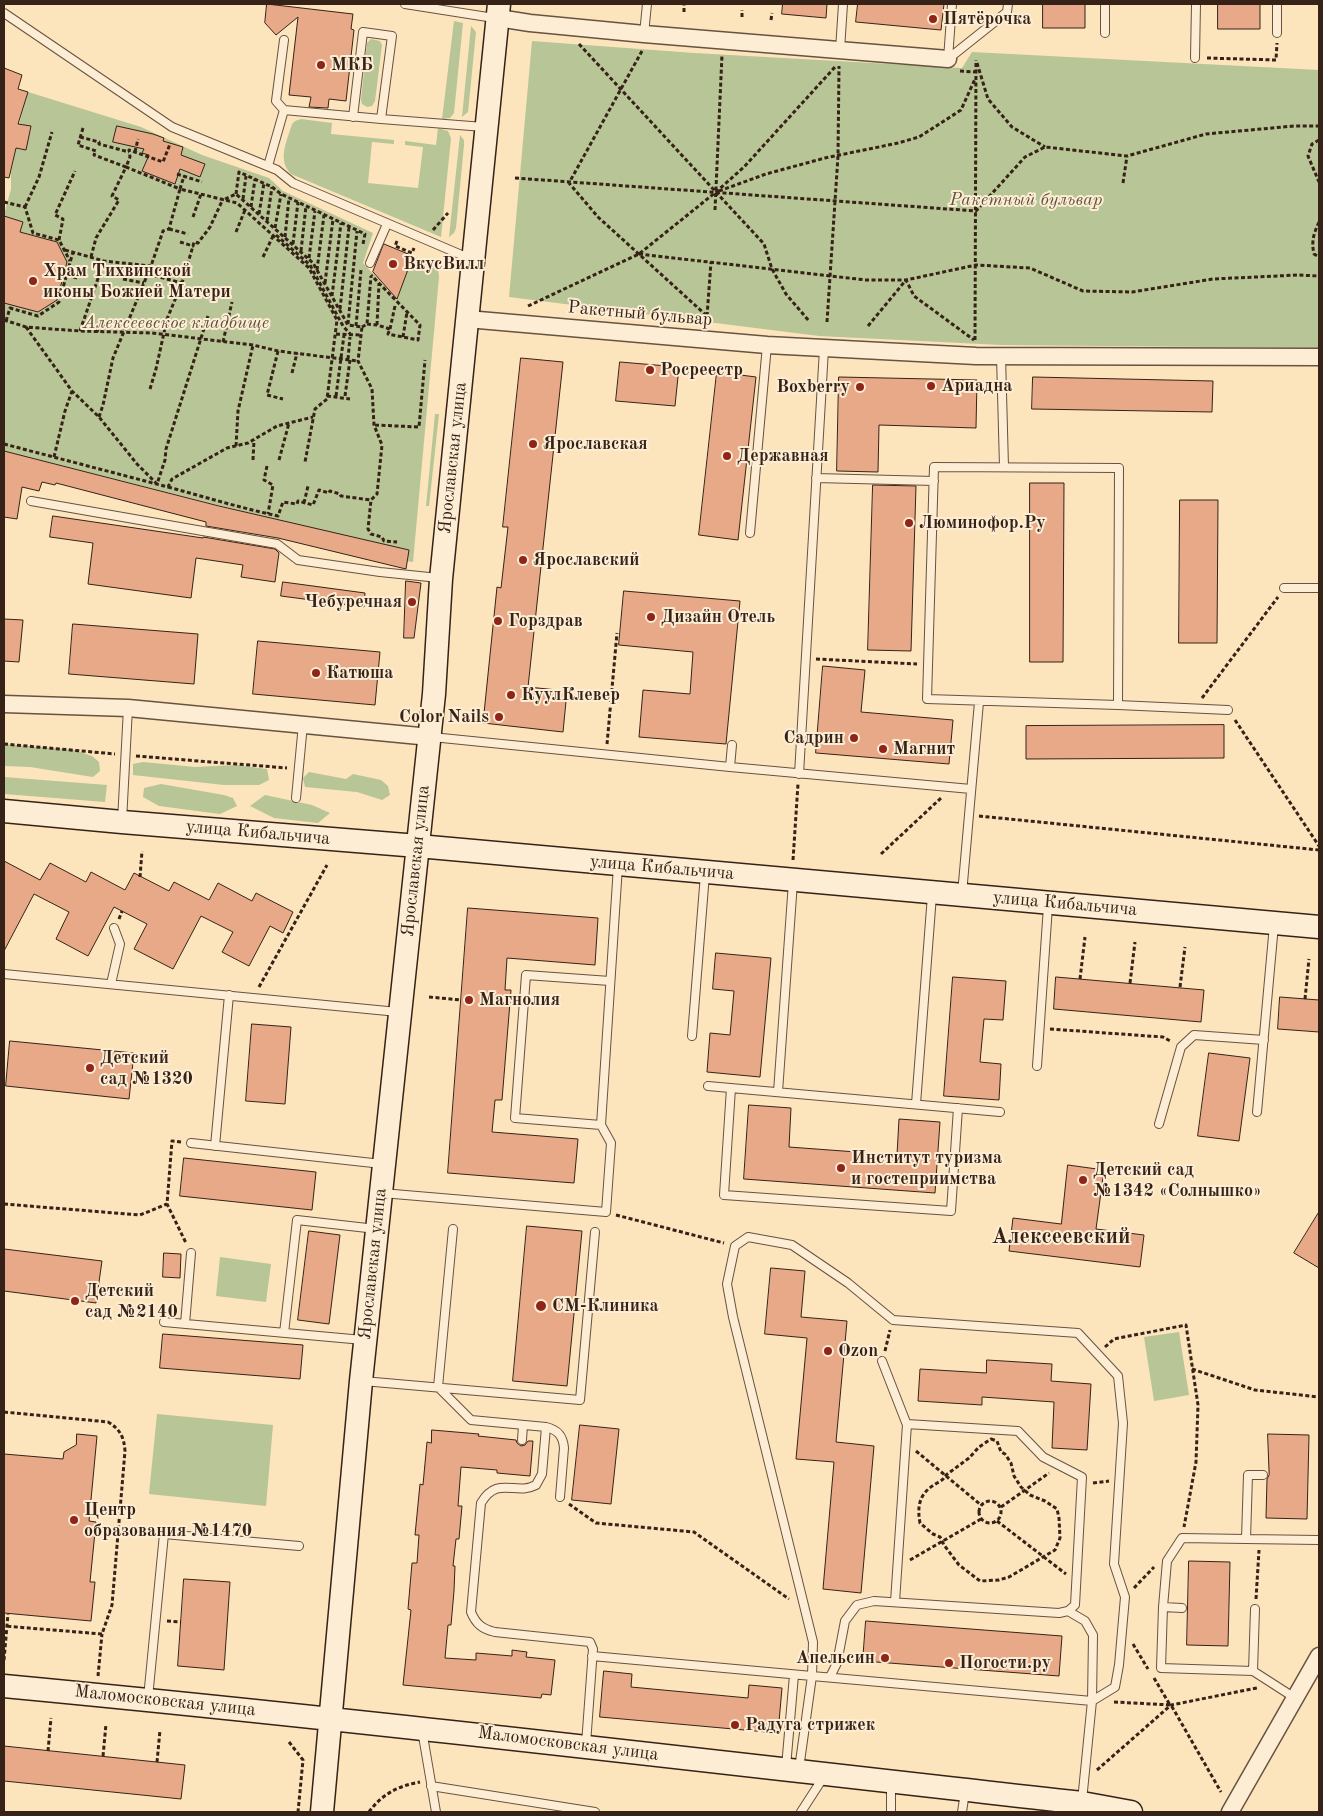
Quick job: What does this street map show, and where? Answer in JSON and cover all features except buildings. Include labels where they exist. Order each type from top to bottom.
[{"type":"street","points":[[499,11],[530,23],[644,40],[840,50],[948,59]]},
{"type":"street","name":"Ярославская улица","points":[[322,1812],[365,1340],[430,736],[441,579],[499,11]]},
{"type":"street","name":"Ракетный бульвар","points":[[467,319],[824,349],[1001,356],[1319,357]]},
{"type":"street","points":[[4,704],[128,708],[430,736]]},
{"type":"street","name":"улица Кибальчича","points":[[4,811],[418,846],[1319,927]]},
{"type":"street","points":[[1230,1812],[1319,1656]]},
{"type":"street","name":"Маломосковская улица","points":[[4,1686],[330,1718],[585,1746],[1082,1803],[1131,1812]]},
{"type":"lane","points":[[405,4],[499,11]]},
{"type":"lane","points":[[644,40],[647,4]]},
{"type":"lane","points":[[840,50],[844,4]]},
{"type":"lane","points":[[948,59],[952,4]]},
{"type":"lane","points":[[948,59],[1007,12],[1008,4]]},
{"type":"lane","points":[[1104,33],[1105,4]]},
{"type":"lane","points":[[1195,58],[1196,4]]},
{"type":"lane","points":[[1277,4],[1277,33]]},
{"type":"lane","points":[[4,13],[172,127],[268,166],[277,170],[292,182],[473,260]]},
{"type":"lane","points":[[353,117],[363,32],[392,36],[381,119]]},
{"type":"lane","points":[[284,40],[276,101],[284,110],[487,127]]},
{"type":"lane","points":[[268,166],[284,110]]},
{"type":"lane","points":[[370,263],[387,224]]},
{"type":"lane","points":[[750,533],[767,345]]},
{"type":"lane","points":[[799,774],[824,349]]},
{"type":"lane","points":[[1001,356],[1004,467]]},
{"type":"lane","points":[[1118,704],[1119,468],[934,467],[927,699],[979,702],[1118,704],[1228,710]]},
{"type":"lane","points":[[816,478],[934,481]]},
{"type":"lane","points":[[31,501],[276,544],[298,560],[441,579]]},
{"type":"lane","points":[[1284,588],[1319,588]]},
{"type":"lane","points":[[962,895],[979,702]]},
{"type":"lane","points":[[122,822],[128,708]]},
{"type":"lane","points":[[296,798],[303,724]]},
{"type":"lane","points":[[430,736],[799,774],[971,789]]},
{"type":"lane","points":[[730,767],[732,745]]},
{"type":"lane","points":[[381,1193],[606,1212],[611,1143],[601,1125],[618,864]]},
{"type":"lane","points":[[692,1036],[705,872]]},
{"type":"lane","points":[[778,1092],[793,880]]},
{"type":"lane","points":[[916,1104],[932,893]]},
{"type":"lane","points":[[1037,1066],[1048,903]]},
{"type":"lane","points":[[1257,1112],[1274,923]]},
{"type":"lane","points":[[111,984],[120,944],[114,928]]},
{"type":"lane","points":[[4,974],[400,1012]]},
{"type":"lane","points":[[601,1125],[515,1118],[526,975],[610,981]]},
{"type":"lane","points":[[216,1146],[229,995]]},
{"type":"lane","points":[[1159,1124],[1181,1047],[1194,1035],[1264,1040]]},
{"type":"lane","points":[[708,1086],[1000,1112]]},
{"type":"lane","points":[[730,1088],[724,1195],[951,1211],[958,1108]]},
{"type":"lane","points":[[192,1143],[384,1164]]},
{"type":"lane","points":[[284,1333],[297,1220],[377,1230]]},
{"type":"lane","points":[[453,1229],[438,1387],[470,1420],[546,1427],[554,1429],[560,1434],[564,1448],[560,1497]]},
{"type":"lane","points":[[361,1381],[580,1400],[595,1232]]},
{"type":"lane","points":[[592,1656],[794,1675],[812,1676],[830,1677],[1092,1701],[1115,1686],[1119,1665],[1125,1597],[1114,1564],[1123,1424],[1118,1376],[1078,1333],[893,1320],[848,1283],[792,1245],[748,1238],[735,1246],[727,1284],[733,1317],[813,1642],[812,1676],[792,1770]]},
{"type":"lane","points":[[185,1324],[191,1253]]},
{"type":"lane","points":[[164,1322],[365,1340]]},
{"type":"lane","points":[[882,1361],[907,1425],[894,1602]]},
{"type":"lane","points":[[522,1440],[523,1425]]},
{"type":"lane","points":[[830,1677],[837,1663],[845,1621],[857,1605],[874,1601],[1059,1613],[1068,1611],[1075,1605],[1082,1477],[1043,1457],[1018,1431],[907,1425]]},
{"type":"lane","points":[[546,1427],[542,1474],[536,1484],[524,1488],[500,1487],[492,1490],[481,1503],[477,1529],[471,1612],[474,1620],[486,1630],[590,1642],[593,1649],[585,1746]]},
{"type":"lane","points":[[1246,1539],[1248,1475],[1263,1475]]},
{"type":"lane","points":[[148,1700],[164,1534],[299,1546]]},
{"type":"lane","points":[[1296,1698],[1254,1671],[1161,1668],[1167,1561],[1182,1538],[1319,1540]]},
{"type":"lane","points":[[1163,1608],[1182,1608]]},
{"type":"lane","points":[[1254,1671],[1255,1609]]},
{"type":"lane","points":[[1068,1611],[1085,1621],[1093,1635],[1092,1701],[1082,1803]]},
{"type":"lane","points":[[792,1770],[794,1675]]},
{"type":"lane","points":[[422,1728],[436,1812]]},
{"type":"lane","points":[[802,1812],[825,1774]]},
{"type":"lane","points":[[891,1781],[891,1812]]},
{"type":"lane","points":[[431,1783],[595,1812]]},
{"type":"lane","points":[[962,1812],[966,1790]]},
{"type":"path","points":[[684,4],[684,12]]},
{"type":"path","points":[[742,10],[742,17]]},
{"type":"path","points":[[771,20],[772,12]]},
{"type":"path","points":[[1195,58],[1276,60],[1277,33]]},
{"type":"path","points":[[569,183],[620,90],[644,40]]},
{"type":"path","points":[[577,42],[764,244],[772,269],[786,294],[809,322]]},
{"type":"path","points":[[715,210],[722,51]]},
{"type":"path","points":[[975,335],[976,60],[988,99],[1012,128],[1045,147],[1127,156],[1206,134],[1294,126],[1319,126]]},
{"type":"path","points":[[528,306],[639,254],[744,167],[839,62],[838,156],[828,322]]},
{"type":"path","points":[[716,192],[766,174],[838,156],[898,144],[919,137],[961,110],[976,77]]},
{"type":"path","points":[[83,128],[78,145],[96,151],[94,155],[180,189],[237,203],[308,268],[337,320],[327,399],[315,409],[305,462]]},
{"type":"path","points":[[52,132],[39,177],[25,207],[34,233],[59,240]]},
{"type":"path","points":[[80,137],[99,142],[98,144],[129,152],[129,150],[163,162],[170,144]]},
{"type":"path","points":[[135,152],[138,139]]},
{"type":"path","points":[[1319,140],[1312,144],[1308,156],[1319,182]]},
{"type":"path","points":[[976,211],[1025,157],[1045,147]]},
{"type":"path","points":[[91,258],[96,238],[119,200],[112,196],[130,157],[129,152]]},
{"type":"path","points":[[1123,183],[1127,156]]},
{"type":"path","points":[[70,261],[59,240],[63,219],[55,215],[75,171]]},
{"type":"path","points":[[236,194],[239,172],[365,234],[363,250]]},
{"type":"path","points":[[177,174],[202,182]]},
{"type":"path","points":[[242,200],[246,175]]},
{"type":"path","points":[[170,229],[184,176]]},
{"type":"path","points":[[515,178],[976,211]]},
{"type":"path","points":[[251,207],[255,179]]},
{"type":"path","points":[[259,214],[264,183]]},
{"type":"path","points":[[569,183],[598,217],[707,316],[711,262]]},
{"type":"path","points":[[267,221],[272,187]]},
{"type":"path","points":[[193,217],[201,194]]},
{"type":"path","points":[[150,389],[167,319],[182,283],[194,242],[198,243],[210,227],[224,199],[236,194]]},
{"type":"path","points":[[236,194],[309,259],[348,325]]},
{"type":"path","points":[[275,229],[281,194]]},
{"type":"path","points":[[230,195],[310,265],[350,336],[345,396]]},
{"type":"path","points":[[285,238],[289,198]]},
{"type":"path","points":[[4,202],[25,207]]},
{"type":"path","points":[[292,244],[298,202]]},
{"type":"path","points":[[300,252],[306,206]]},
{"type":"path","points":[[236,232],[245,210]]},
{"type":"path","points":[[309,259],[315,211]]},
{"type":"path","points":[[425,240],[448,213]]},
{"type":"path","points":[[317,270],[324,215]]},
{"type":"path","points":[[324,284],[333,219]]},
{"type":"path","points":[[1319,222],[1313,235],[1312,246],[1314,254],[1319,257]]},
{"type":"path","points":[[332,296],[341,223]]},
{"type":"path","points":[[340,310],[349,227]]},
{"type":"path","points":[[99,417],[113,358],[148,274],[163,230],[170,229],[188,234]]},
{"type":"path","points":[[348,325],[357,231]]},
{"type":"path","points":[[262,257],[273,236]]},
{"type":"path","points":[[397,240],[395,246],[402,250],[412,253],[414,248]]},
{"type":"path","points":[[180,242],[193,246]]},
{"type":"path","points":[[64,250],[104,261],[151,266]]},
{"type":"path","points":[[73,252],[59,302],[38,316],[10,308],[5,321],[26,327],[97,332],[152,333],[164,336],[253,345],[358,361]]},
{"type":"path","points":[[639,254],[866,280],[906,280],[976,265],[1030,268],[1083,291],[1132,292],[1213,279],[1298,275],[1319,276]]},
{"type":"path","points":[[80,331],[104,261]]},
{"type":"path","points":[[356,326],[361,266],[420,325],[418,340],[388,334],[395,306]]},
{"type":"path","points":[[148,274],[182,283]]},
{"type":"path","points":[[66,275],[77,278]]},
{"type":"path","points":[[367,324],[371,276]]},
{"type":"path","points":[[123,278],[144,283]]},
{"type":"path","points":[[868,326],[906,280]]},
{"type":"path","points":[[906,280],[914,296],[975,341]]},
{"type":"path","points":[[377,325],[379,283]]},
{"type":"path","points":[[223,342],[232,302]]},
{"type":"path","points":[[403,337],[407,312]]},
{"type":"path","points":[[157,484],[165,460],[166,449],[208,316]]},
{"type":"path","points":[[97,332],[100,322]]},
{"type":"path","points":[[348,325],[362,326],[367,324],[390,329]]},
{"type":"path","points":[[362,326],[358,361],[372,389],[374,425],[382,445],[377,494],[371,500],[368,529],[371,534],[382,537],[384,541],[397,542]]},
{"type":"path","points":[[26,327],[72,391],[99,417],[137,464],[157,484]]},
{"type":"path","points":[[336,334],[360,335]]},
{"type":"path","points":[[336,396],[344,334]]},
{"type":"path","points":[[236,446],[238,411],[253,345]]},
{"type":"path","points":[[278,350],[267,395],[283,399]]},
{"type":"path","points":[[292,373],[297,353]]},
{"type":"path","points":[[374,425],[419,427],[426,360]]},
{"type":"path","points":[[54,457],[72,391]]},
{"type":"path","points":[[327,396],[350,399]]},
{"type":"path","points":[[168,487],[172,479],[197,466],[216,453],[248,443],[269,433],[277,426],[313,417]]},
{"type":"path","points":[[279,460],[289,423]]},
{"type":"path","points":[[253,460],[254,440]]},
{"type":"path","points":[[4,444],[278,516],[283,502],[297,504],[298,501],[313,505],[319,490],[329,493],[330,491],[341,496],[371,500]]},
{"type":"path","points":[[267,466],[264,480],[273,485],[268,514]]},
{"type":"path","points":[[304,503],[308,486]]},
{"type":"path","points":[[1201,708],[1201,699],[1284,588]]},
{"type":"path","points":[[606,746],[618,632]]},
{"type":"path","points":[[805,658],[928,665]]},
{"type":"path","points":[[1228,710],[1319,846]]},
{"type":"path","points":[[4,744],[298,769]]},
{"type":"path","points":[[793,880],[799,774]]},
{"type":"path","points":[[881,854],[952,788]]},
{"type":"path","points":[[969,815],[1319,850]]},
{"type":"path","points":[[140,877],[142,851]]},
{"type":"path","points":[[254,998],[327,865]]},
{"type":"path","points":[[1080,979],[1085,937]]},
{"type":"path","points":[[1130,983],[1135,942]]},
{"type":"path","points":[[1180,987],[1185,947]]},
{"type":"path","points":[[1305,999],[1309,959]]},
{"type":"path","points":[[429,997],[461,1000]]},
{"type":"path","points":[[1039,1028],[1163,1038],[1181,1047]]},
{"type":"path","points":[[191,1253],[167,1204],[172,1141],[192,1143]]},
{"type":"path","points":[[4,1204],[140,1215],[167,1204]]},
{"type":"path","points":[[606,1212],[735,1246]]},
{"type":"path","points":[[882,1361],[893,1320]]},
{"type":"path","points":[[1114,1339],[1186,1326],[1198,1405],[1196,1462],[1182,1538]]},
{"type":"path","points":[[1192,1369],[1255,1390],[1319,1397]]},
{"type":"path","points":[[4,1412],[108,1422],[115,1426],[125,1442],[112,1605],[102,1634],[96,1694]]},
{"type":"path","points":[[991,1439],[997,1441],[1001,1452],[1009,1459],[1016,1480],[1024,1490],[1030,1495],[1045,1500],[1057,1509],[1060,1538],[1055,1550],[1009,1577],[999,1580],[980,1581],[958,1565],[940,1537],[933,1534],[920,1523],[918,1507],[920,1500],[929,1488],[943,1480],[946,1475],[961,1465],[979,1447],[991,1439]]},
{"type":"path","points":[[906,1442],[981,1505]]},
{"type":"path","points":[[1001,1507],[1060,1465]]},
{"type":"path","points":[[1082,1484],[1119,1480]]},
{"type":"path","points":[[560,1497],[596,1523],[694,1532],[805,1610]]},
{"type":"path","points":[[991,1500],[1001,1507],[1001,1515],[997,1521],[990,1523],[981,1519],[979,1512],[981,1505],[991,1500]]},
{"type":"path","points":[[897,1568],[981,1519]]},
{"type":"path","points":[[997,1521],[1065,1574],[1076,1576]]},
{"type":"path","points":[[1255,1609],[1259,1540]]},
{"type":"path","points":[[1125,1597],[1157,1564]]},
{"type":"path","points":[[4,1660],[5,1626],[8,1614]]},
{"type":"path","points":[[5,1626],[102,1634]]},
{"type":"path","points":[[1122,1627],[1221,1792]]},
{"type":"path","points":[[1092,1701],[1170,1705],[1275,1685]]},
{"type":"path","points":[[1085,1780],[1170,1705]]},
{"type":"path","points":[[48,1750],[50,1718]]},
{"type":"path","points":[[102,1756],[106,1724]]},
{"type":"path","points":[[157,1762],[160,1730]]},
{"type":"path","points":[[289,1742],[303,1760],[298,1812]]},
{"type":"path","points":[[369,1812],[377,1801],[394,1790],[410,1784],[431,1783]]},
{"type":"green space","points":[[454,21],[463,23],[454,113],[450,118],[442,119]]},
{"type":"green space","points":[[471,26],[476,32],[468,112],[462,117]]},
{"type":"green space","points":[[371,39],[380,41],[382,45],[375,101],[372,106],[367,107],[362,104],[361,100],[367,43]]},
{"type":"green space","name":"Ракетный бульвар","points":[[532,41],[694,53],[962,68],[972,52],[1319,70],[1319,348],[1001,345],[819,336],[509,297]]},
{"type":"green space","name":"Алексеевское кладбище","points":[[28,92],[141,127],[202,155],[269,178],[283,191],[373,233],[363,263],[397,299],[413,256],[432,264],[438,269],[439,277],[413,562],[407,561],[409,550],[273,519],[4,451],[4,215],[11,189],[11,172],[16,148],[26,150],[31,127],[19,124]]},
{"type":"green space","points":[[301,119],[332,123],[331,134],[394,140],[394,144],[372,142],[368,183],[418,188],[423,147],[405,145],[405,141],[436,145],[438,128],[448,131],[451,138],[441,237],[291,174],[285,163],[284,150],[292,124]]},
{"type":"green space","points":[[460,135],[464,140],[464,145],[456,228],[449,237]]},
{"type":"green space","points":[[435,414],[439,414],[429,506],[426,506]]},
{"type":"green space","points":[[4,744],[74,750],[92,756],[99,762],[100,771],[93,777],[30,767],[4,766]]},
{"type":"green space","points":[[143,762],[195,767],[237,765],[267,769],[269,780],[259,785],[224,785],[133,775],[133,764]]},
{"type":"green space","points":[[309,772],[346,779],[353,774],[381,780],[388,786],[390,795],[382,800],[357,792],[305,787],[303,778]]},
{"type":"green space","points":[[4,777],[107,785],[105,802],[4,794]]},
{"type":"green space","points":[[161,784],[224,795],[233,798],[237,806],[220,814],[159,806],[143,797],[144,788]]},
{"type":"green space","points":[[265,795],[312,805],[330,813],[318,823],[274,818],[250,806]]},
{"type":"green space","points":[[220,1257],[271,1264],[266,1302],[216,1296]]},
{"type":"green space","points":[[1179,1332],[1189,1395],[1154,1401],[1144,1337]]},
{"type":"green space","points":[[157,1414],[273,1425],[266,1506],[149,1494]]},
{"type":"place","name":"Пятёрочка","points":[[933,19]]},
{"type":"place","name":"МКБ","points":[[321,65]]},
{"type":"place","name":"ВкусВилл","points":[[393,264]]},
{"type":"place","name":"Храм Тихвинской иконы Божией Матери","points":[[33,281]]},
{"type":"place","name":"Росреестр","points":[[650,370]]},
{"type":"place","name":"Ариадна","points":[[931,386]]},
{"type":"place","name":"Boxberry","points":[[860,387]]},
{"type":"place","name":"Ярославская","points":[[533,444]]},
{"type":"place","name":"Державная","points":[[727,456]]},
{"type":"place","name":"Люминофор.Ру","points":[[909,523]]},
{"type":"place","name":"Ярославский","points":[[523,560]]},
{"type":"place","name":"Чебуречная","points":[[412,602]]},
{"type":"place","name":"Дизайн Отель","points":[[651,617]]},
{"type":"place","name":"Горздрав","points":[[498,621]]},
{"type":"place","name":"Катюша","points":[[316,673]]},
{"type":"place","name":"КуулКлевер","points":[[511,695]]},
{"type":"place","name":"Color Nails","points":[[499,717]]},
{"type":"place","name":"Садрин","points":[[854,738]]},
{"type":"place","name":"Магнит","points":[[883,749]]},
{"type":"place","name":"Магнолия","points":[[469,1000]]},
{"type":"place","name":"Детский сад №1320","points":[[90,1068]]},
{"type":"place","name":"Институт туризма и гостеприимства","points":[[841,1168]]},
{"type":"place","name":"Детский сад №1342 «Солнышко»","points":[[1083,1180]]},
{"type":"place","name":"Детский сад №2140","points":[[75,1301]]},
{"type":"place","name":"СМ-Клиника","points":[[541,1306]]},
{"type":"place","name":"Ozon","points":[[828,1351]]},
{"type":"place","name":"Центр образования №1470","points":[[74,1520]]},
{"type":"place","name":"Апельсин","points":[[885,1658]]},
{"type":"place","name":"Погости.ру","points":[[949,1663]]},
{"type":"place","name":"Радуга стрижек","points":[[735,1725]]},
{"type":"district","name":"Алексеевский","points":[[1061,1237]]}]
